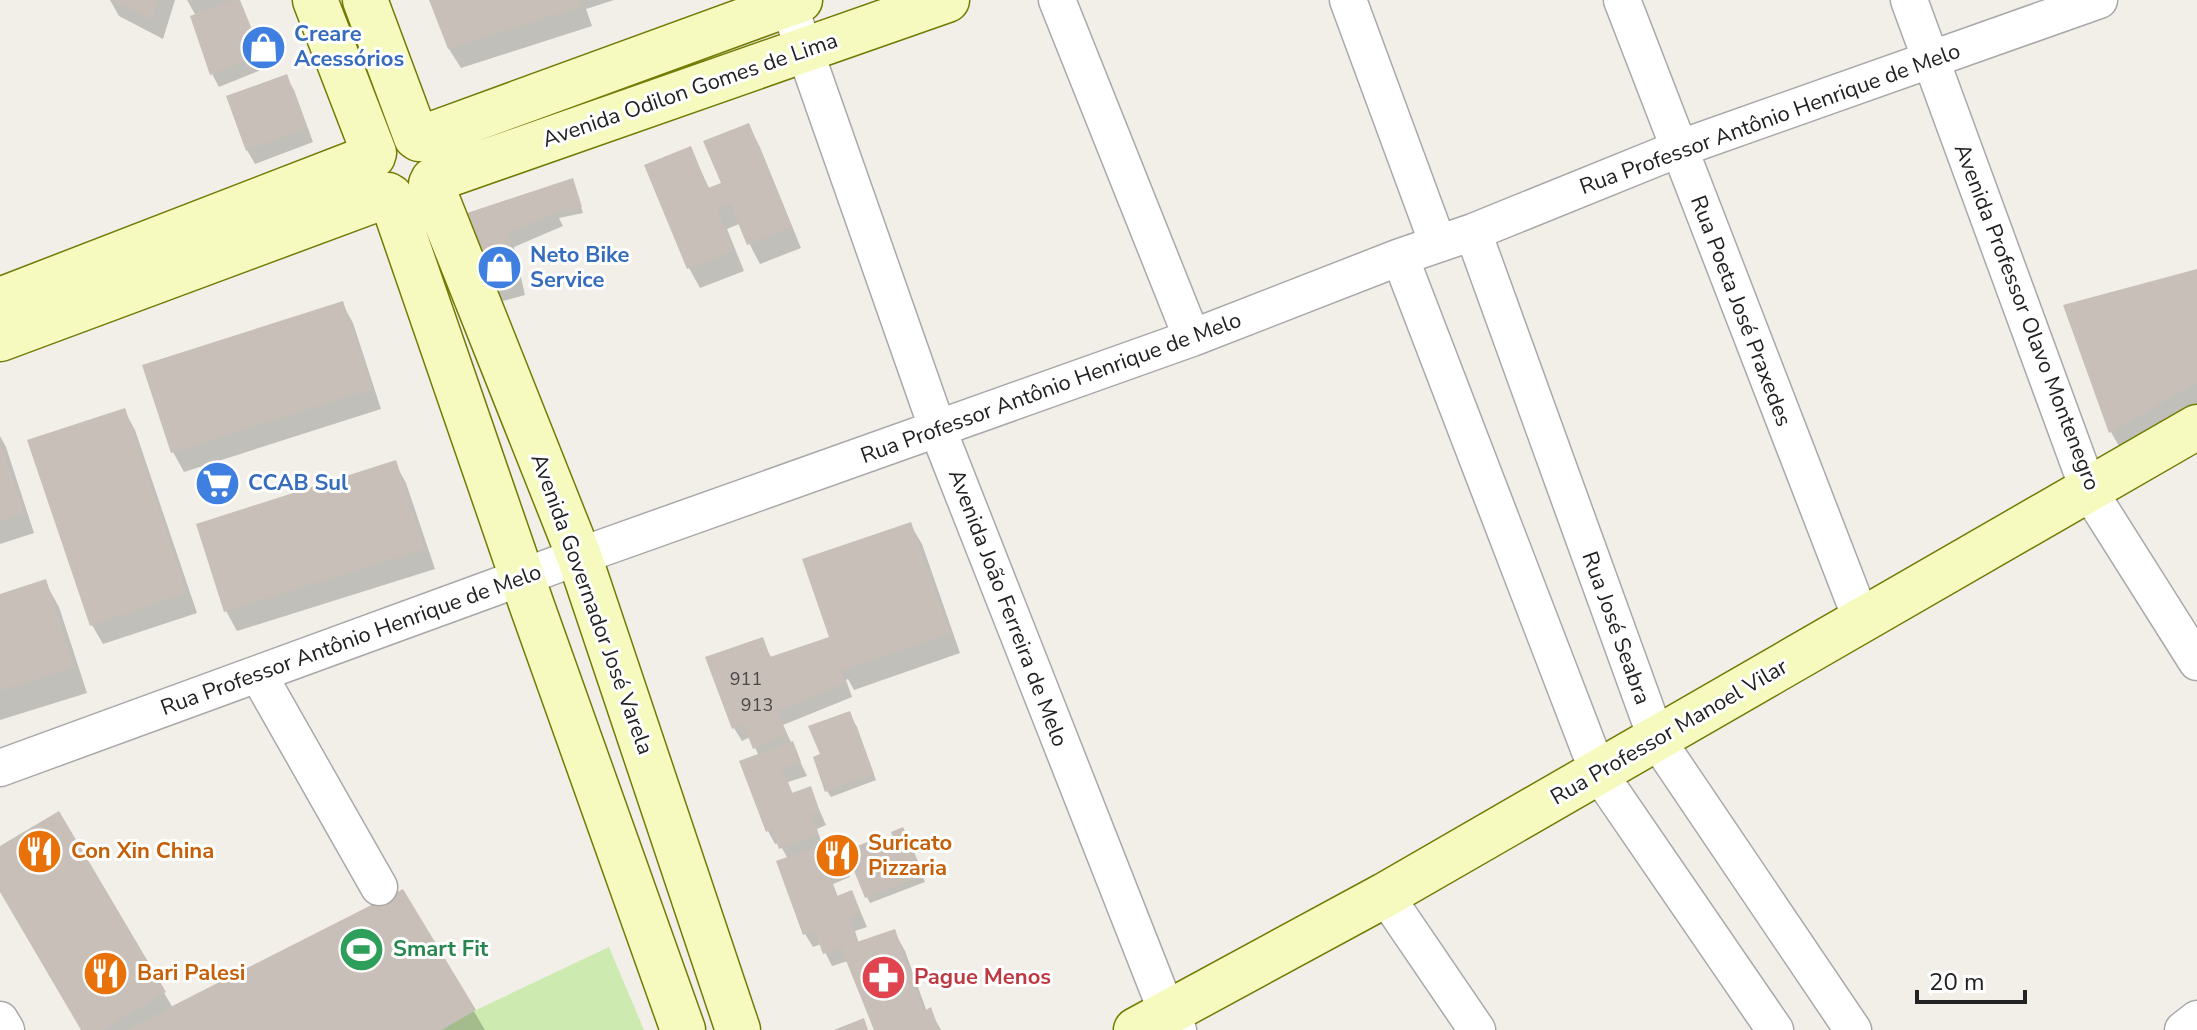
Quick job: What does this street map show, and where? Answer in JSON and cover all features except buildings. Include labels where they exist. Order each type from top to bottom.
[{"type":"main road","name":"Avenida Governador José Varela","points":[[315,0],[579,556],[738,1030]]},
{"type":"main road","points":[[365,0],[418,138]]},
{"type":"main road","name":"Avenida Odilon Gomes de Lima","points":[[0,300],[803,50],[947,0]]},
{"type":"main road","name":"Avenida Odilon Gomes de Lima","points":[[398,177],[381,143],[392,137],[404,134],[418,138],[792,1]]},
{"type":"main road","name":"Avenida Governador José Varela","points":[[398,177],[523,576],[683,1030]]},
{"type":"main road","name":"Avenida Odilon Gomes de Lima","points":[[0,339],[398,177]]},
{"type":"main road","name":"Rua Professor Manoel Vilar","points":[[1161,1024],[2197,427]]},
{"type":"street","points":[[1057,0],[1192,338]]},
{"type":"street","points":[[1348,0],[1438,244]]},
{"type":"street","name":"Rua Poeta José Praxedes","points":[[1622,0],[1862,621]]},
{"type":"street","name":"Avenida Professor Olavo Montenegro","points":[[1909,0],[2089,491],[2197,662]]},
{"type":"street","name":"Rua Professor Antônio Henrique de Melo","points":[[0,768],[523,576],[1192,338],[1473,232],[1678,149],[2099,0]]},
{"type":"street","name":"Avenida João Ferreira de Melo","points":[[792,1],[803,50],[938,430],[1161,1024]]},
{"type":"street","name":"Rua José Seabra","points":[[1473,232],[1657,740],[1853,1030]]},
{"type":"street","points":[[1400,257],[1598,772],[1775,1030]]},
{"type":"street","points":[[258,674],[379,887]]},
{"type":"street","points":[[1385,895],[1477,1030]]},
{"type":"street","points":[[2183,1030],[2197,1019]]},
{"type":"street","points":[[0,1020],[6,1030]]},
{"type":"green space","points":[[609,947],[644,1030],[442,1030],[476,1010]]},
{"type":"place","name":"Creare Acessórios","points":[[263,47]]},
{"type":"place","name":"Neto Bike Service","points":[[499,268]]},
{"type":"place","name":"CCAB Sul","points":[[217,483]]},
{"type":"place","name":"Con Xin China","points":[[40,851]]},
{"type":"place","name":"Suricato Pizzaria","points":[[837,856]]},
{"type":"place","name":"Smart Fit","points":[[362,949]]},
{"type":"place","name":"Bari Palesi","points":[[106,973]]},
{"type":"place","name":"Pague Menos","points":[[883,977]]}]
